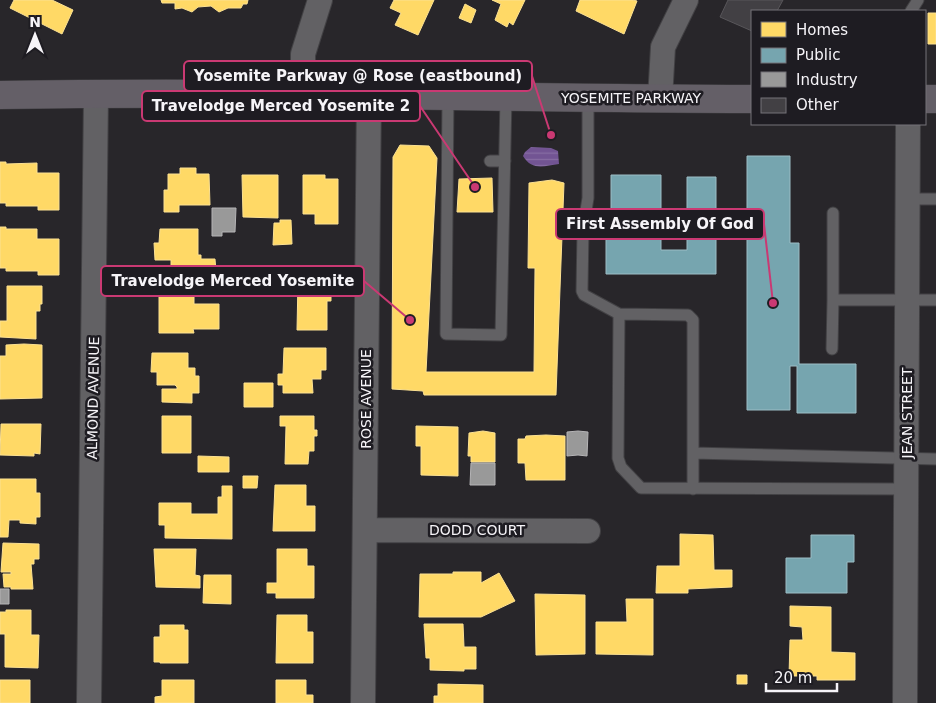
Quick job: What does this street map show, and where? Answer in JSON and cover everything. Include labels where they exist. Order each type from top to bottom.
[{"type":"main road","name":"YOSEMITE PARKWAY","points":[[0,95],[369,94],[751,99]]},
{"type":"street","points":[[303,94],[302,54],[320,0]]},
{"type":"street","points":[[660,99],[663,47],[686,0]]},
{"type":"street","name":"ALMOND AVENUE","points":[[89,703],[96,94]]},
{"type":"street","name":"ROSE AVENUE","points":[[363,703],[369,94]]},
{"type":"street","name":"JEAN STREET","points":[[905,703],[908,125]]},
{"type":"street","name":"DODD COURT","points":[[365,530],[588,531]]},
{"type":"lane","points":[[448,96],[453,160],[446,334],[501,335],[506,97]]},
{"type":"lane","points":[[588,98],[588,198],[583,229],[582,291],[619,314],[688,315],[693,320],[693,489]]},
{"type":"lane","points":[[490,161],[505,161]]},
{"type":"lane","points":[[908,199],[936,199]]},
{"type":"lane","points":[[832,349],[833,213]]},
{"type":"lane","points":[[833,300],[936,300]]},
{"type":"lane","points":[[619,314],[619,462],[637,486],[641,488],[693,489],[906,489]]},
{"type":"lane","points":[[693,453],[907,460],[936,459]]},
{"type":"shaded area","points":[[531,147],[551,148],[558,151],[559,164],[534,166],[530,164],[523,156]]},
{"type":"building: Homes","points":[[14,0],[52,0],[73,10],[62,34],[10,8]]},
{"type":"building: Homes","points":[[161,0],[248,0],[247,4],[243,4],[241,8],[228,8],[219,12],[211,6],[198,7],[192,12],[182,8],[175,9],[175,3],[162,3]]},
{"type":"building: Homes","points":[[394,0],[434,0],[418,35],[395,25],[401,13],[390,8]]},
{"type":"building: Homes","points":[[492,0],[525,0],[513,25],[509,22],[507,27],[495,20],[501,4]]},
{"type":"building: Homes","points":[[580,0],[637,1],[624,34],[576,11]]},
{"type":"building: Homes","points":[[465,4],[476,10],[471,23],[459,18]]},
{"type":"building: Homes","points":[[928,13],[936,13],[936,44],[928,44]]},
{"type":"building: Homes","points":[[400,145],[429,146],[437,158],[426,372],[534,372],[535,268],[528,268],[529,183],[552,180],[564,183],[556,395],[424,395],[423,391],[392,389],[393,157]]},
{"type":"building: Homes","points":[[0,162],[6,162],[6,164],[37,163],[37,173],[59,173],[59,210],[38,210],[38,206],[6,206],[6,203],[0,203]]},
{"type":"building: Homes","points":[[180,168],[196,168],[196,174],[209,174],[210,205],[179,205],[179,212],[164,212],[164,190],[168,190],[168,174],[180,174]]},
{"type":"building: Homes","points":[[242,175],[278,175],[278,218],[243,217]]},
{"type":"building: Homes","points":[[303,175],[325,175],[325,179],[338,179],[338,224],[315,224],[315,214],[303,214]]},
{"type":"building: Homes","points":[[492,178],[493,212],[457,212],[459,179]]},
{"type":"building: Homes","points":[[280,220],[291,220],[292,244],[273,245],[274,223],[280,223]]},
{"type":"building: Homes","points":[[0,227],[6,227],[6,229],[37,229],[37,239],[59,239],[59,275],[38,275],[38,271],[6,271],[6,268],[0,268]]},
{"type":"building: Homes","points":[[160,229],[198,229],[198,255],[201,255],[201,259],[215,259],[216,271],[201,270],[201,273],[171,273],[171,260],[155,260],[154,243],[159,243]]},
{"type":"building: Homes","points":[[298,281],[327,281],[327,294],[331,294],[331,301],[327,301],[327,330],[297,330]]},
{"type":"building: Homes","points":[[7,286],[42,286],[42,304],[40,304],[40,311],[36,311],[36,339],[0,337],[0,321],[7,321]]},
{"type":"building: Homes","points":[[159,287],[194,287],[194,304],[219,304],[219,329],[193,329],[194,333],[159,333]]},
{"type":"building: Homes","points":[[6,345],[42,345],[42,398],[0,399],[0,356],[6,356]]},
{"type":"building: Homes","points":[[284,348],[326,348],[326,370],[321,370],[321,379],[312,379],[313,393],[283,393],[283,385],[278,385],[278,374],[283,374]]},
{"type":"building: Homes","points":[[152,353],[188,353],[188,368],[195,368],[195,376],[199,376],[199,393],[192,393],[192,403],[162,402],[162,389],[177,389],[177,387],[175,385],[157,385],[157,372],[151,372]]},
{"type":"building: Homes","points":[[244,383],[273,383],[273,407],[244,407]]},
{"type":"building: Homes","points":[[162,416],[191,416],[191,453],[162,453]]},
{"type":"building: Homes","points":[[280,416],[314,416],[314,430],[317,430],[317,436],[314,436],[314,451],[309,451],[308,464],[285,464],[286,426],[280,426]]},
{"type":"building: Homes","points":[[1,424],[41,424],[40,454],[34,453],[34,456],[0,455]]},
{"type":"building: Homes","points":[[416,426],[458,427],[458,476],[421,475],[421,446],[416,446]]},
{"type":"building: Homes","points":[[483,431],[495,433],[495,462],[471,462],[471,456],[468,456],[469,433]]},
{"type":"building: Homes","points":[[526,436],[565,436],[565,480],[526,480],[525,463],[518,463],[518,439],[525,439]]},
{"type":"building: Homes","points":[[198,456],[229,457],[229,472],[198,472]]},
{"type":"building: Homes","points":[[243,476],[258,476],[257,488],[243,488]]},
{"type":"building: Homes","points":[[0,479],[36,479],[36,493],[40,493],[40,517],[36,517],[36,524],[20,523],[20,520],[9,520],[8,537],[0,537]]},
{"type":"building: Homes","points":[[275,485],[306,485],[306,506],[315,506],[315,531],[273,531]]},
{"type":"building: Homes","points":[[222,486],[232,486],[232,539],[165,538],[165,525],[159,525],[159,503],[191,503],[191,514],[218,514],[218,497],[222,497]]},
{"type":"building: Homes","points":[[680,534],[713,535],[714,570],[732,570],[732,587],[688,589],[688,593],[656,593],[657,566],[680,566]]},
{"type":"building: Homes","points":[[3,543],[39,544],[39,559],[34,559],[34,564],[31,564],[33,589],[11,589],[11,587],[4,587],[3,574],[11,574],[11,572],[1,572]]},
{"type":"building: Homes","points":[[154,549],[196,549],[195,575],[200,576],[200,588],[156,587]]},
{"type":"building: Homes","points":[[277,549],[307,549],[307,566],[314,566],[314,598],[276,598],[276,593],[267,593],[267,583],[277,583]]},
{"type":"building: Homes","points":[[453,572],[481,572],[481,583],[499,573],[515,601],[481,617],[419,617],[420,574],[453,574]]},
{"type":"building: Homes","points":[[204,575],[231,575],[231,604],[203,603]]},
{"type":"building: Homes","points":[[535,594],[585,595],[585,654],[536,655]]},
{"type":"building: Homes","points":[[626,599],[653,599],[653,655],[596,654],[596,622],[627,622]]},
{"type":"building: Homes","points":[[790,606],[831,607],[831,652],[855,653],[855,680],[817,680],[817,676],[789,676],[790,640],[803,640],[802,627],[790,626]]},
{"type":"building: Homes","points":[[6,610],[31,610],[31,635],[39,635],[38,668],[5,667],[5,634],[0,634],[0,612],[6,612]]},
{"type":"building: Homes","points":[[277,615],[307,615],[307,632],[313,632],[313,663],[276,663]]},
{"type":"building: Homes","points":[[424,624],[463,624],[464,647],[476,647],[476,669],[464,669],[464,671],[430,670],[430,658],[426,658]]},
{"type":"building: Homes","points":[[160,625],[184,625],[184,630],[188,630],[188,663],[154,662],[154,637],[160,637]]},
{"type":"building: Homes","points":[[737,675],[747,675],[747,684],[737,684]]},
{"type":"building: Homes","points":[[0,680],[30,680],[30,703],[0,703]]},
{"type":"building: Homes","points":[[162,680],[194,680],[194,703],[155,703],[155,697],[162,696]]},
{"type":"building: Homes","points":[[276,680],[306,680],[306,695],[313,695],[313,703],[276,703]]},
{"type":"building: Homes","points":[[438,684],[483,685],[483,703],[434,703],[434,696],[438,696]]},
{"type":"building: Public","points":[[747,156],[790,156],[790,243],[799,243],[799,364],[856,364],[856,413],[797,413],[797,366],[790,366],[790,410],[747,410]]},
{"type":"building: Public","points":[[611,175],[661,175],[661,250],[687,250],[687,177],[716,177],[716,274],[606,274],[606,238],[611,238]]},
{"type":"building: Public","points":[[811,535],[854,535],[854,562],[847,562],[847,593],[786,593],[786,558],[811,558]]},
{"type":"building: Industry","points":[[212,208],[236,208],[235,232],[222,232],[222,236],[212,236]]},
{"type":"building: Industry","points":[[567,432],[588,432],[587,456],[567,456]]},
{"type":"building: Industry","points":[[471,463],[495,463],[495,485],[470,485]]},
{"type":"building: Industry","points":[[0,589],[9,589],[9,604],[0,604]]},
{"type":"building: Other","points":[[728,0],[783,0],[778,10],[751,10],[751,31],[720,17]]},
{"type":"place","name":"Yosemite Parkway @ Rose (eastbound)","points":[[551,135]]},
{"type":"place","name":"Travelodge Merced Yosemite 2","points":[[475,187]]},
{"type":"place","name":"First Assembly Of God","points":[[773,303]]},
{"type":"place","name":"Travelodge Merced Yosemite","points":[[410,320]]}]
